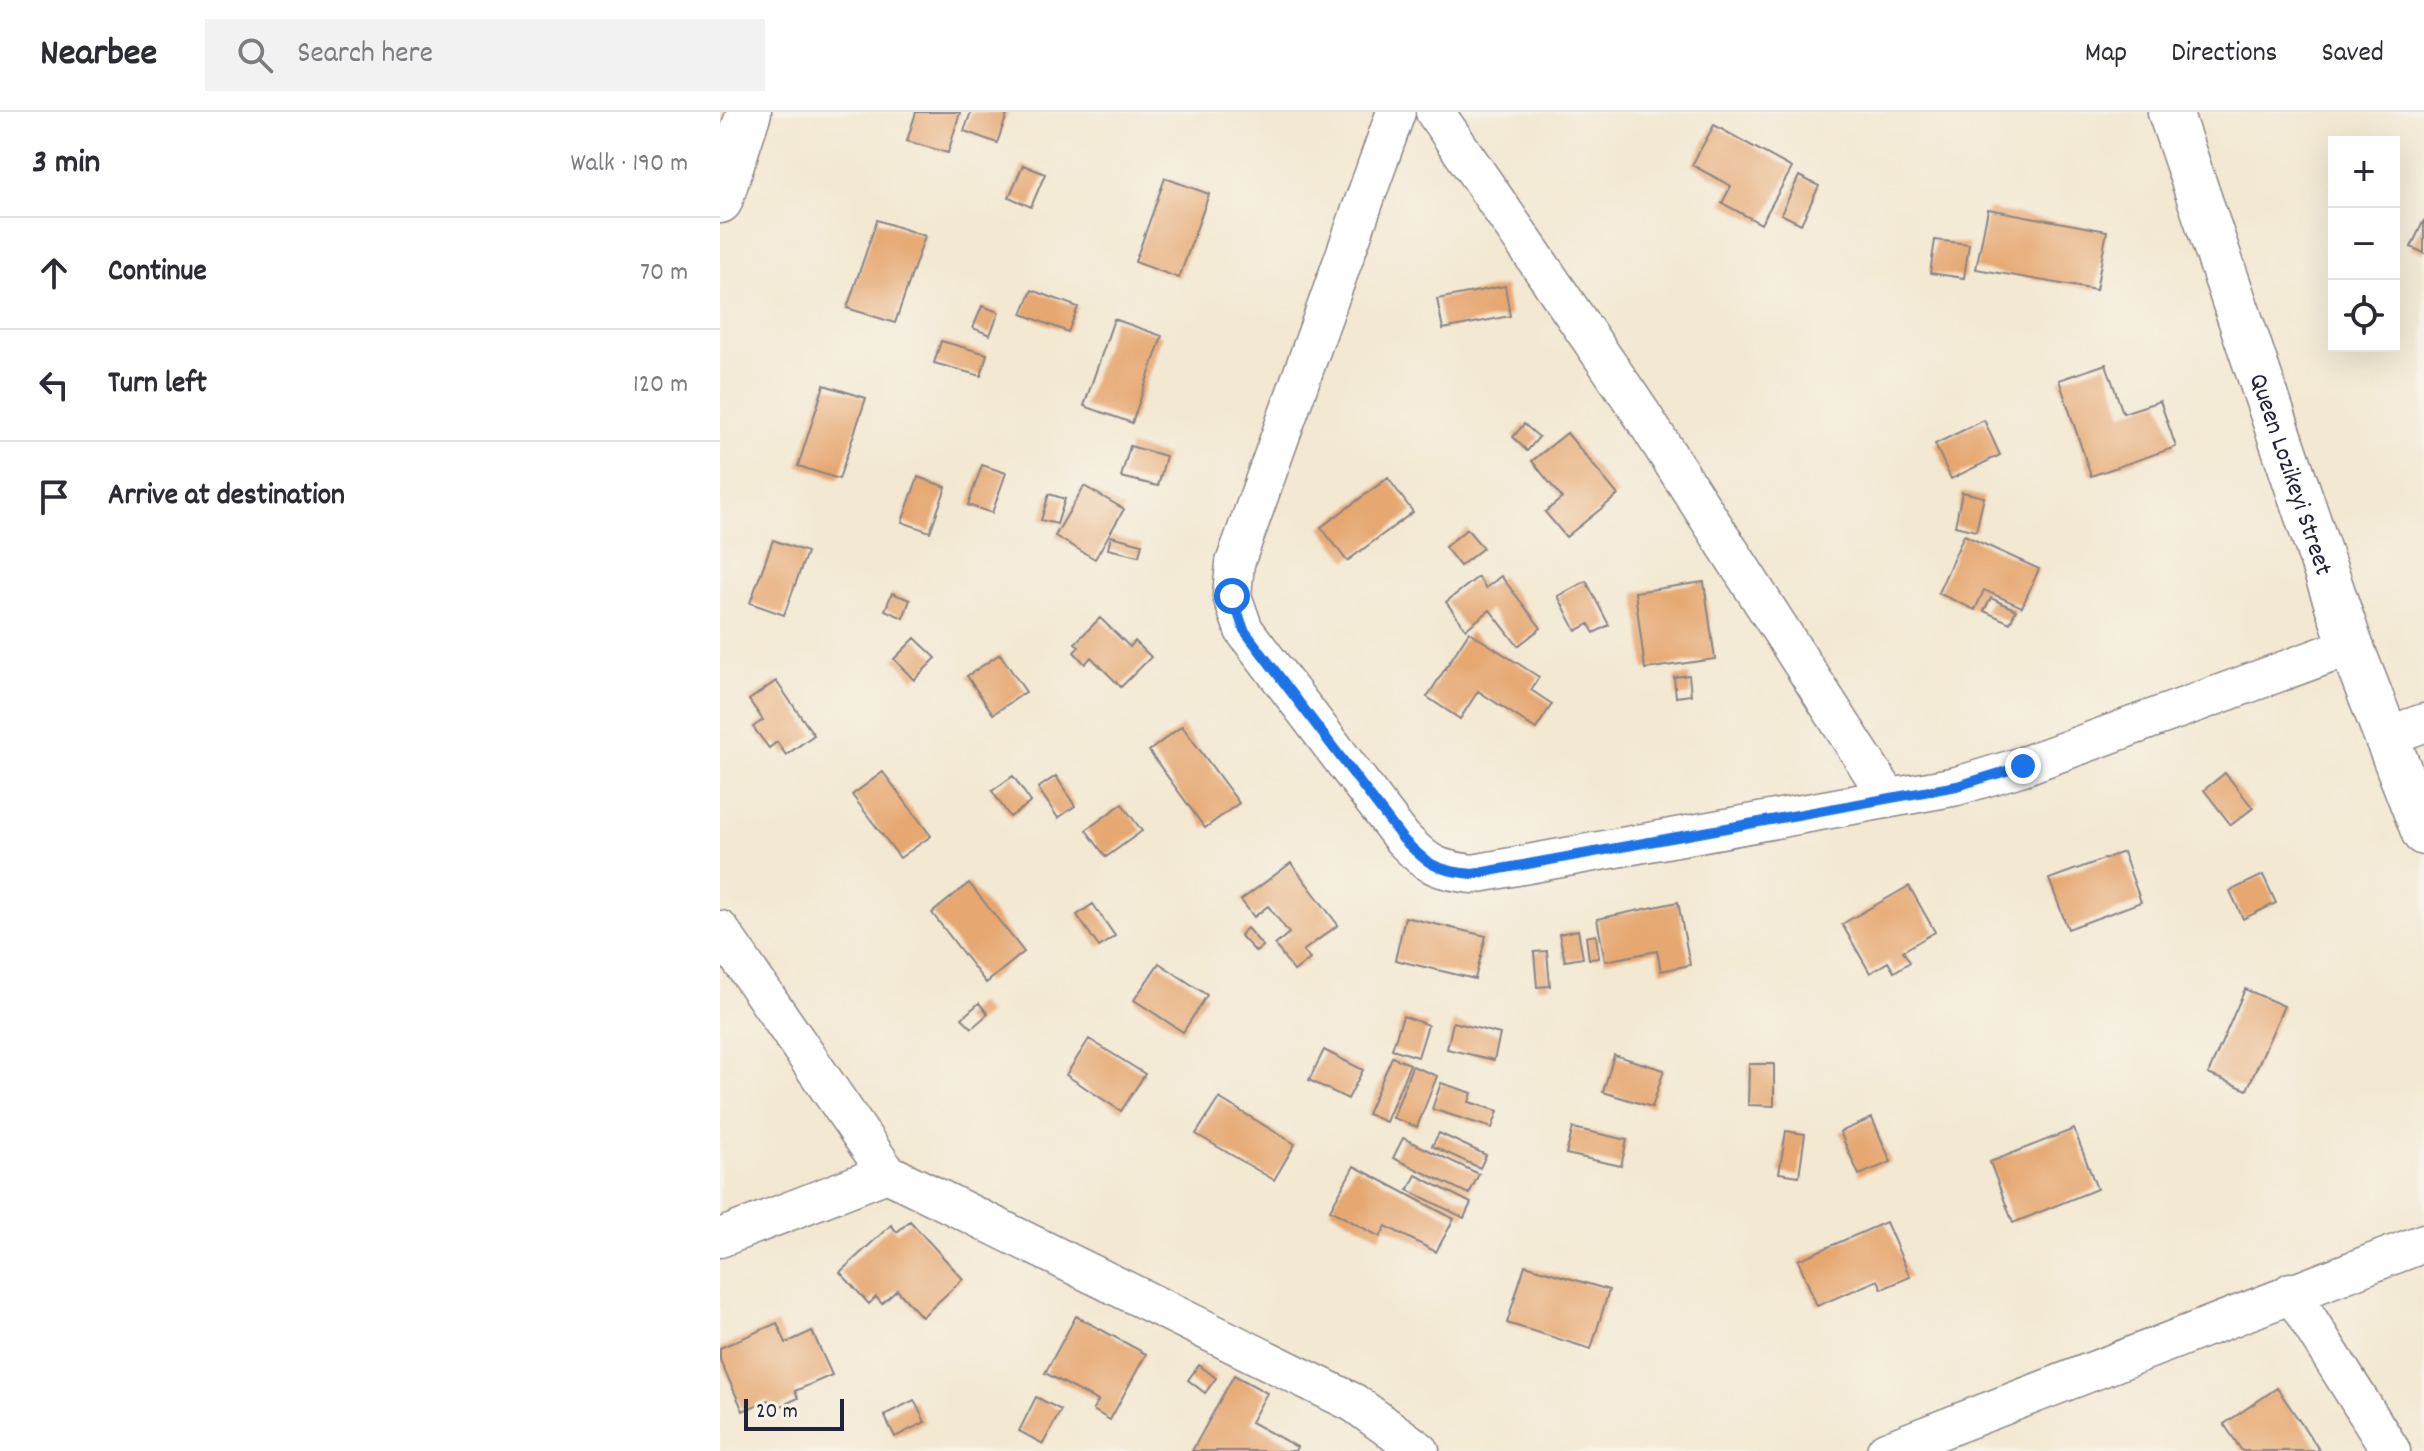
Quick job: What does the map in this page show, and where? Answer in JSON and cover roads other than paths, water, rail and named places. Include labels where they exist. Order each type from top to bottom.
[{"type":"main road","points":[[720,201],[727,159],[749,112]]},
{"type":"main road","name":"Queen Lozikeyi Street","points":[[2170,112],[2351,646],[2405,729],[2424,833]]},
{"type":"street","points":[[1396,112],[1235,563],[1232,596],[1244,630],[1402,838],[1422,859],[1441,871],[1473,874],[1957,786],[2023,766],[2351,646]]},
{"type":"street","points":[[1435,112],[1639,410],[1888,797]]},
{"type":"street","points":[[720,930],[887,1173],[1354,1403],[1406,1437],[1420,1451]]},
{"type":"street","points":[[720,1238],[887,1173]]},
{"type":"street","points":[[1886,1451],[2424,1243]]},
{"type":"street","points":[[2291,1292],[2391,1451]]}]
